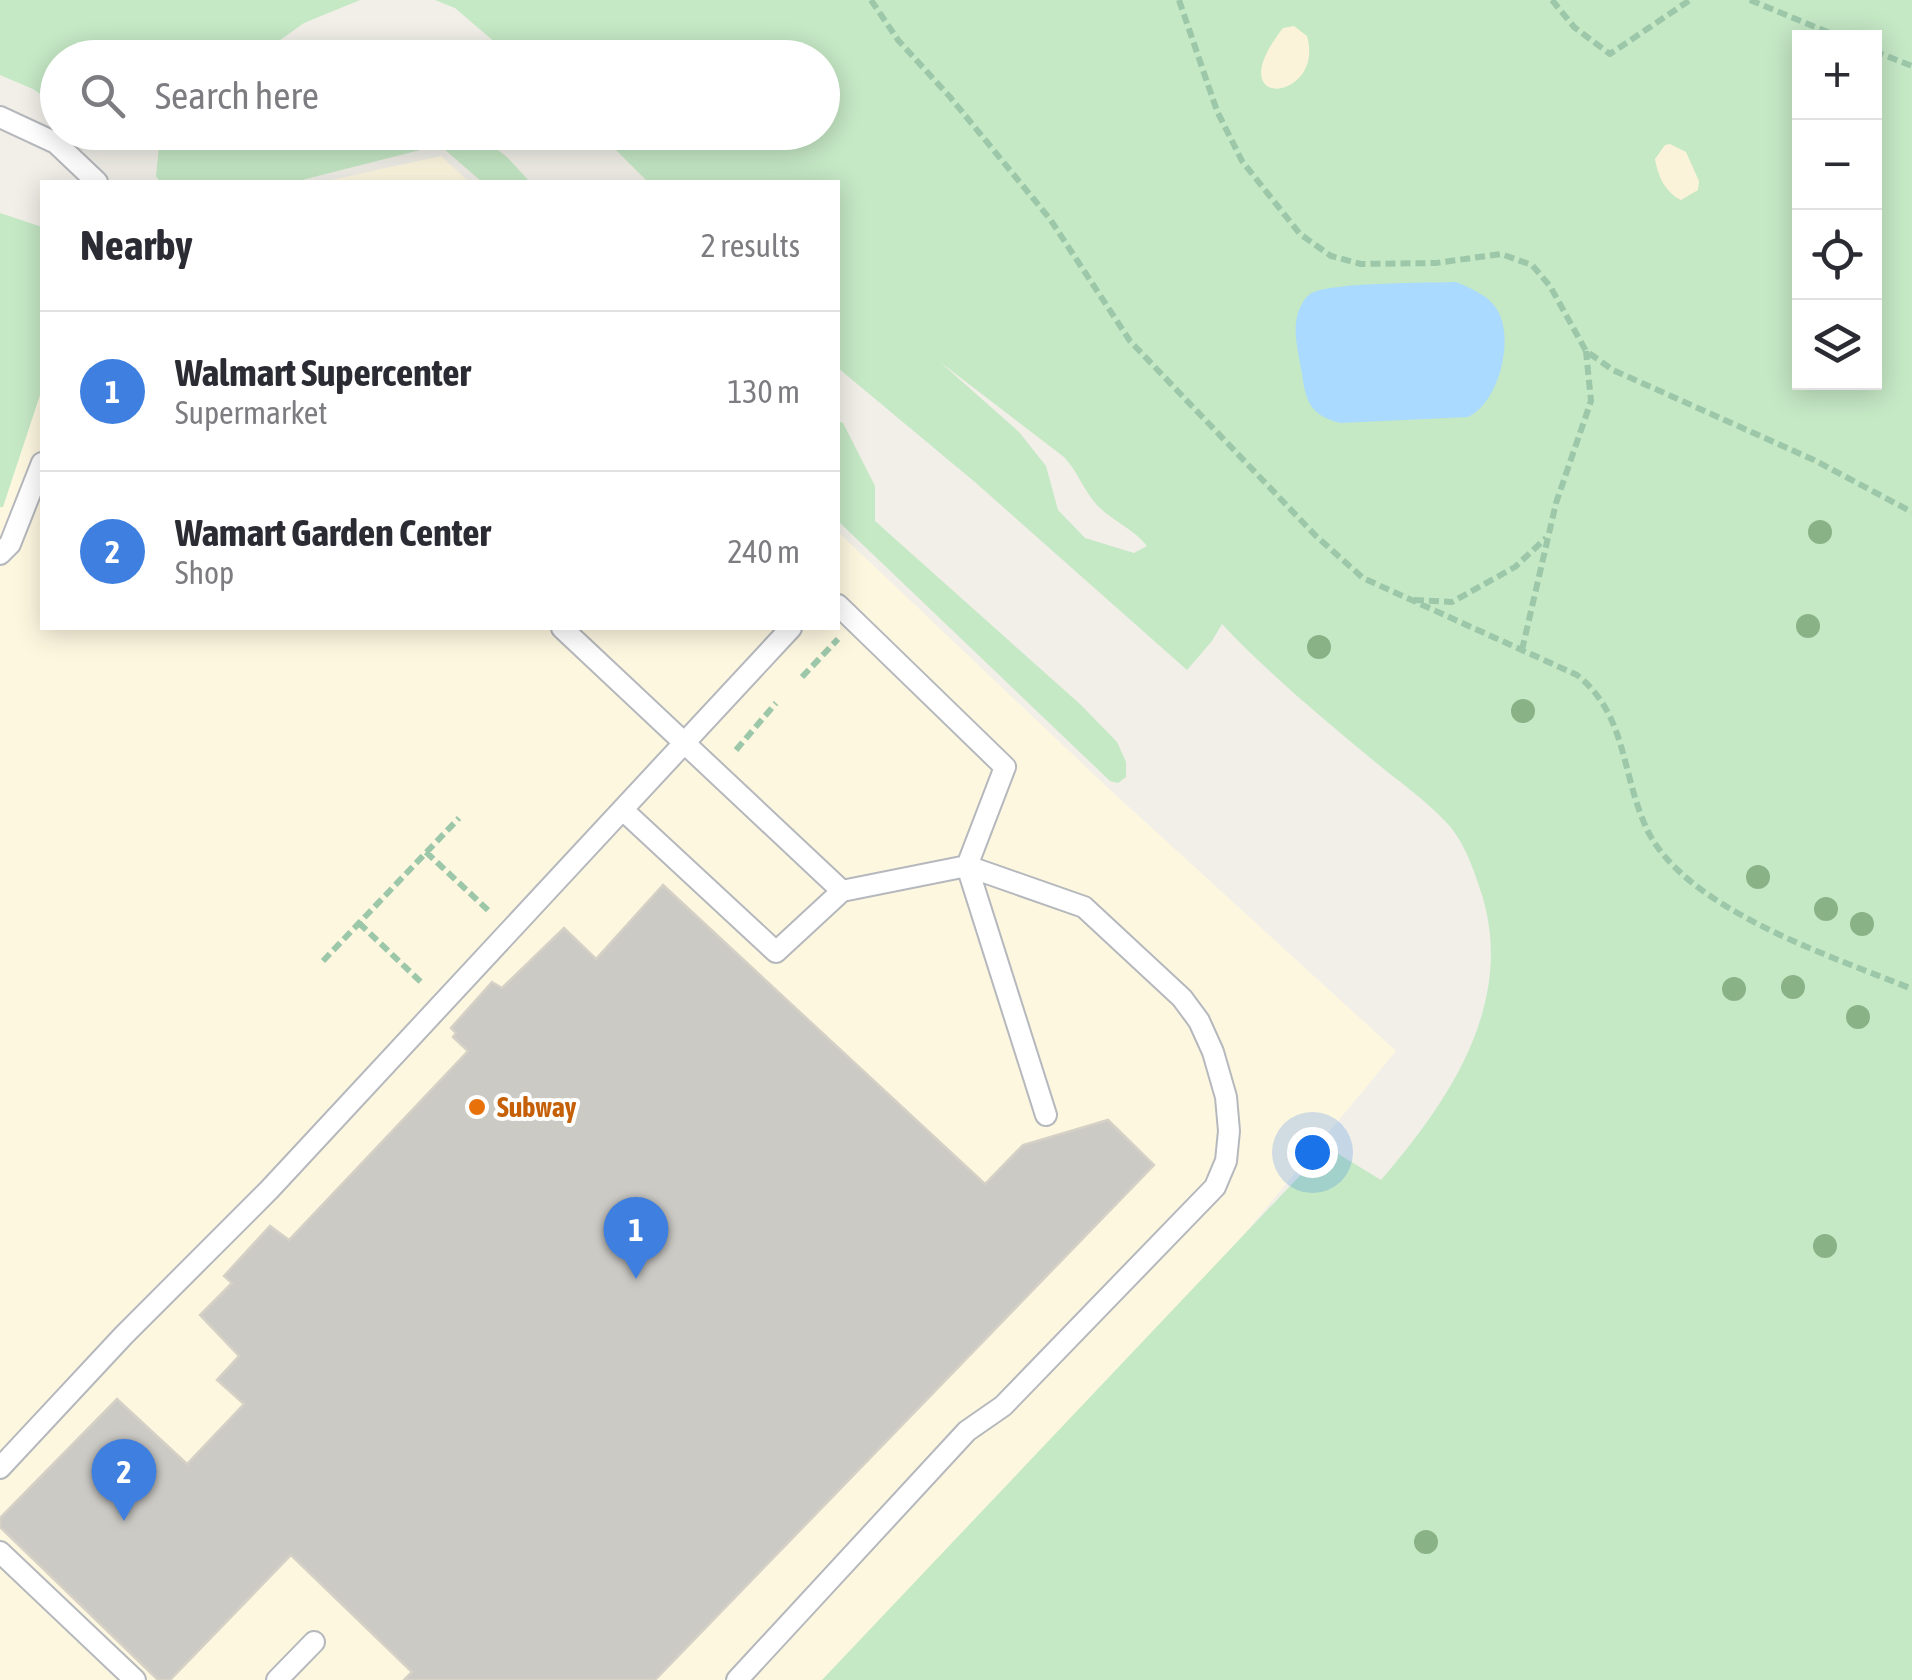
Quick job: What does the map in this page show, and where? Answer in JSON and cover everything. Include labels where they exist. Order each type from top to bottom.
[{"type":"lane","points":[[0,118],[40,137]]},
{"type":"lane","points":[[62,150],[95,180]]},
{"type":"lane","points":[[0,554],[10,544],[40,467]]},
{"type":"lane","points":[[840,608],[1005,767],[967,866],[1046,1115]]},
{"type":"lane","points":[[564,630],[842,891]]},
{"type":"lane","points":[[0,1468],[124,1335],[270,1190],[789,630]]},
{"type":"lane","points":[[624,811],[776,952],[842,891],[967,866],[1084,907],[1182,998],[1213,1052],[1226,1096],[1226,1162],[1216,1187],[1003,1406],[967,1432],[737,1680]]},
{"type":"lane","points":[[0,1552],[135,1680]]},
{"type":"lane","points":[[277,1680],[314,1642]]},
{"type":"path","points":[[872,0],[898,40],[1050,219],[1130,341],[1316,536],[1364,578],[1577,675],[1597,691],[1614,719],[1630,788],[1646,830],[1670,863],[1699,888],[1772,932],[1912,989]]},
{"type":"path","points":[[1179,0],[1217,110],[1242,161],[1300,234],[1331,256],[1361,264],[1436,263],[1502,254],[1532,265],[1550,286],[1586,351],[1591,401],[1556,503],[1522,650]]},
{"type":"path","points":[[1552,0],[1574,27],[1610,54],[1690,0]]},
{"type":"path","points":[[1750,0],[1823,30]]},
{"type":"path","points":[[1882,54],[1912,66]]},
{"type":"path","points":[[1586,351],[1613,370],[1814,460],[1912,512]]},
{"type":"path","points":[[1408,599],[1452,602],[1515,567],[1548,536]]},
{"type":"path","points":[[802,678],[842,634]]},
{"type":"path","points":[[736,750],[776,703]]},
{"type":"path","points":[[323,962],[459,818]]},
{"type":"path","points":[[426,852],[492,914]]},
{"type":"path","points":[[359,923],[425,986]]},
{"type":"shaded area","points":[[441,156],[467,180],[331,180]]},
{"type":"shaded area","points":[[40,316],[40,630],[840,630],[840,534],[1107,787],[1396,1051],[1184,1307],[822,1680],[0,1680],[0,445]]},
{"type":"green space","points":[[0,0],[360,0],[304,23],[280,40],[40,40],[40,94],[0,75]]},
{"type":"green space","points":[[435,0],[1912,0],[1912,1680],[822,1680],[1327,1147],[1381,1180],[1453,1081],[1484,1007],[1490,968],[1489,927],[1479,886],[1461,842],[1436,812],[1296,695],[1222,624],[1187,670],[976,483],[840,370],[840,180],[646,180],[616,150],[840,150],[840,40],[492,40],[455,8]],"holes":[[[940,362],[1064,457],[1097,505],[1147,546],[1134,553],[1085,538],[1058,510],[1046,466],[1019,432]]]},
{"type":"green space","points":[[159,150],[420,150],[302,180],[159,180]]},
{"type":"green space","points":[[445,150],[498,150],[528,180],[480,180]]},
{"type":"green space","points":[[0,213],[40,226],[40,395],[0,507]]},
{"type":"green space","points":[[840,422],[875,486],[875,521],[1081,705],[1117,742],[1126,762],[1126,777],[1118,783],[1110,781],[840,523]]},
{"type":"sand","points":[[1294,26],[1307,36],[1309,58],[1302,75],[1277,89],[1266,85],[1261,74],[1266,55],[1283,28]]},
{"type":"sand","points":[[1670,144],[1686,152],[1699,181],[1698,190],[1681,200],[1663,183],[1655,159]]},
{"type":"water","points":[[1456,282],[1488,299],[1502,320],[1501,368],[1496,384],[1479,409],[1468,417],[1340,423],[1316,412],[1306,393],[1296,340],[1298,314],[1309,295],[1357,285]]},
{"type":"building","points":[[663,885],[985,1184],[1023,1145],[1108,1120],[1154,1165],[655,1680],[404,1680],[412,1672],[291,1555],[170,1680],[158,1680],[0,1527],[0,1518],[117,1399],[187,1464],[244,1404],[217,1380],[239,1356],[200,1315],[232,1283],[224,1276],[270,1226],[289,1240],[468,1051],[453,1037],[456,1033],[451,1028],[492,982],[502,988],[564,928],[596,959]]},
{"type":"place","name":"Subway","points":[[477,1107]]},
{"type":"place","name":"Walmart Supercenter","points":[[636,1279]]},
{"type":"place","name":"Wamart Garden Center","points":[[124,1521]]}]
